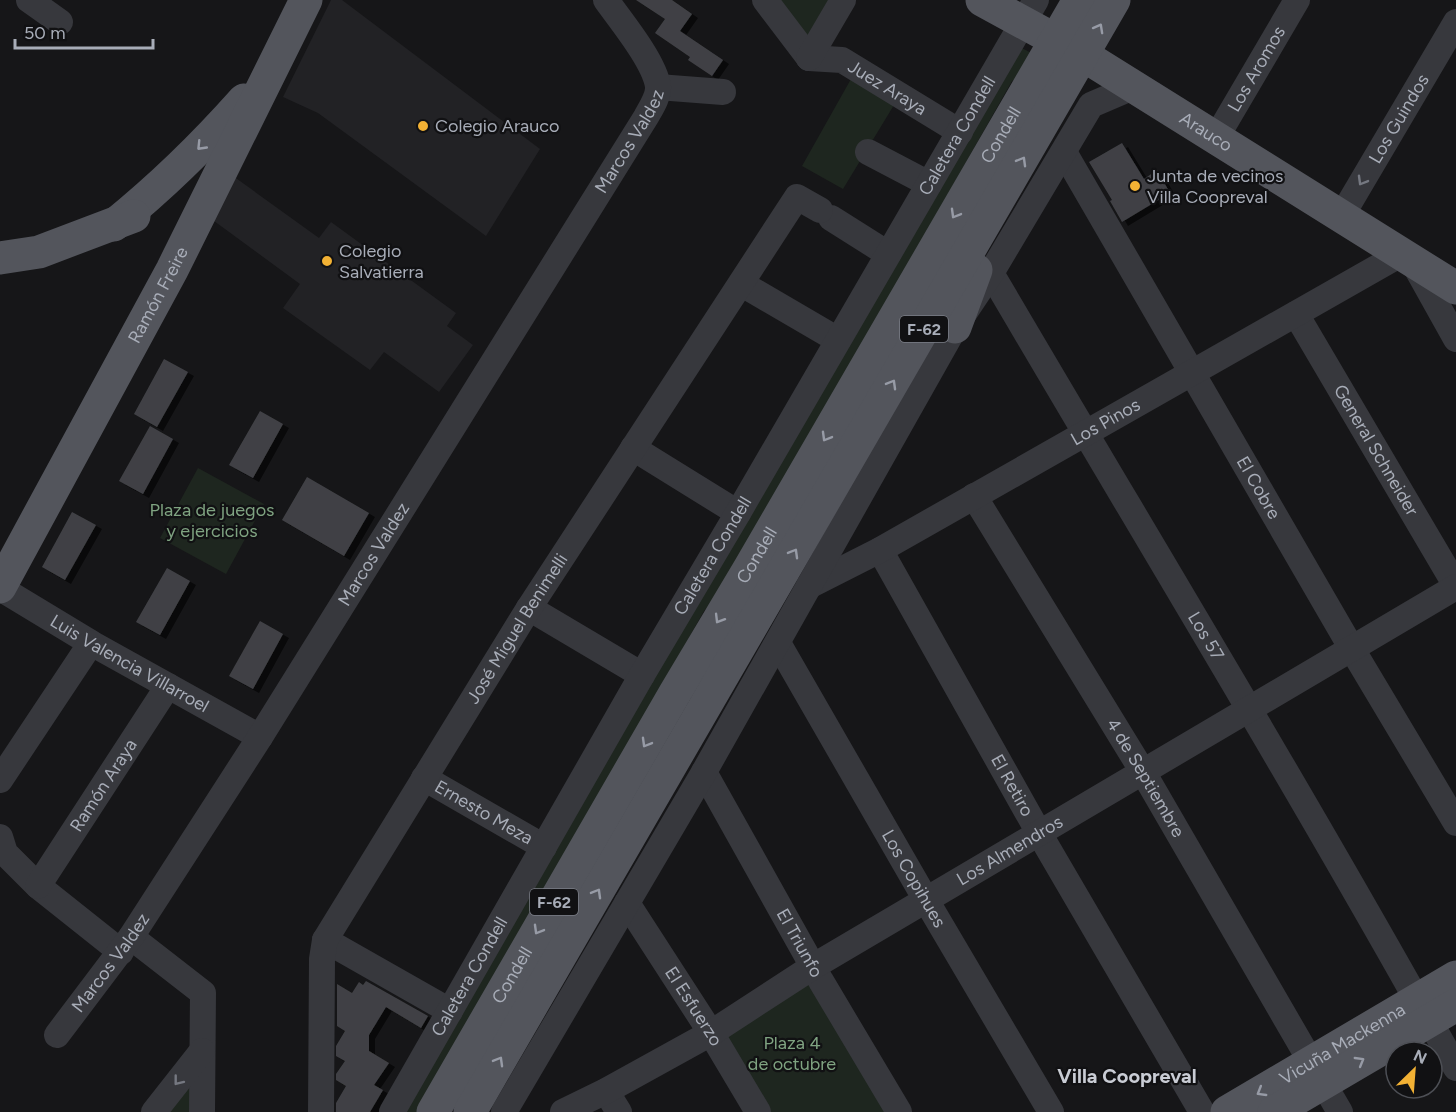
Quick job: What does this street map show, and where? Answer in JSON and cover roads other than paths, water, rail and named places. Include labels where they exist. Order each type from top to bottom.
[{"type":"main road","name":"Ramón Freire","points":[[0,587],[172,270],[306,0]]},
{"type":"main road","name":"Arauco","points":[[982,0],[1030,11],[1070,48],[1456,288]]},
{"type":"main road","name":"Condell","points":[[470,1112],[1005,189],[1070,48],[1079,0]]},
{"type":"main road","name":"Condell","points":[[433,1112],[749,569],[1070,48],[1114,0]]},
{"type":"main road","points":[[114,225],[185,163],[246,97],[279,53]]},
{"type":"main road","points":[[0,258],[39,252],[114,225],[168,204],[219,175]]},
{"type":"main road","points":[[955,327],[1005,189]]},
{"type":"main road","points":[[168,204],[174,206],[192,228]]},
{"type":"main road","name":"Vicuña Mackenna","points":[[1227,1112],[1317,1073],[1434,1008],[1456,977]]},
{"type":"main road","name":"Vicuña Mackenna","points":[[1274,1112],[1317,1073]]},
{"type":"street","points":[[29,0],[60,22]]},
{"type":"street","name":"Marcos Valdez","points":[[57,1035],[126,944],[260,737],[656,99],[658,87],[648,61],[606,0]]},
{"type":"street","points":[[765,0],[809,58],[843,0]]},
{"type":"street","name":"Los Aromos","points":[[1216,138],[1297,0]]},
{"type":"street","name":"Caletera Condell","points":[[392,1112],[642,675],[1030,11]]},
{"type":"street","name":"Los Guindos","points":[[1341,217],[1456,22]]},
{"type":"street","name":"Juez Araya","points":[[809,58],[842,60],[960,132]]},
{"type":"street","points":[[658,87],[723,92]]},
{"type":"street","points":[[504,1112],[705,772],[955,327],[991,273],[1091,105],[1133,87]]},
{"type":"street","points":[[868,152],[929,184]]},
{"type":"street","name":"El Cobre","points":[[1064,152],[1352,649],[1456,823]]},
{"type":"street","name":"José Miguel Benimelli","points":[[321,1112],[322,959],[325,940],[529,608],[797,197],[888,254]]},
{"type":"street","points":[[1407,258],[1456,339]]},
{"type":"street","name":"Los Pinos","points":[[809,586],[880,550],[1296,314],[1407,258]]},
{"type":"street","name":"Los 57","points":[[991,273],[1249,708],[1434,1008],[1456,1068]]},
{"type":"street","points":[[742,284],[838,340]]},
{"type":"street","name":"General Schneider","points":[[1296,314],[1456,586]]},
{"type":"street","points":[[633,448],[738,513]]},
{"type":"street","name":"4 de Septiembre","points":[[974,496],[1143,772],[1340,1112]]},
{"type":"street","name":"El Retiro","points":[[880,550],[1040,833],[1202,1112]]},
{"type":"street","name":"Los Almendros","points":[[562,1112],[613,1101],[711,1033],[814,966],[1456,586]]},
{"type":"street","name":"Luis Valencia Villarroel","points":[[0,587],[91,642],[260,737]]},
{"type":"street","points":[[529,608],[642,675]]},
{"type":"street","points":[[0,780],[91,642]]},
{"type":"street","name":"Los Copihues","points":[[778,644],[1051,1112]]},
{"type":"street","name":"Ramón Araya","points":[[38,886],[168,686]]},
{"type":"street","name":"El Triunfo","points":[[705,772],[821,981],[899,1112]]},
{"type":"street","name":"Ernesto Meza","points":[[424,778],[544,847]]},
{"type":"street","points":[[0,837],[5,854],[38,886],[203,993],[202,1112]]},
{"type":"street","name":"El Esfuerzo","points":[[627,903],[711,1033],[758,1112]]},
{"type":"street","points":[[325,940],[450,1011]]},
{"type":"street","points":[[154,1112],[202,1051]]},
{"type":"place","name":"Colegio Arauco","points":[[423,126]]},
{"type":"place","name":"Junta de vecinos Villa Coopreval","points":[[1135,186]]},
{"type":"place","name":"Colegio Salvatierra","points":[[327,261]]},
{"type":"district","name":"Villa Coopreval","points":[[1127,1076]]},
{"type":"park label","name":"Plaza de juegos y ejercicios","points":[[212,520]]},
{"type":"park label","name":"Plaza 4 de octubre","points":[[792,1053]]}]
